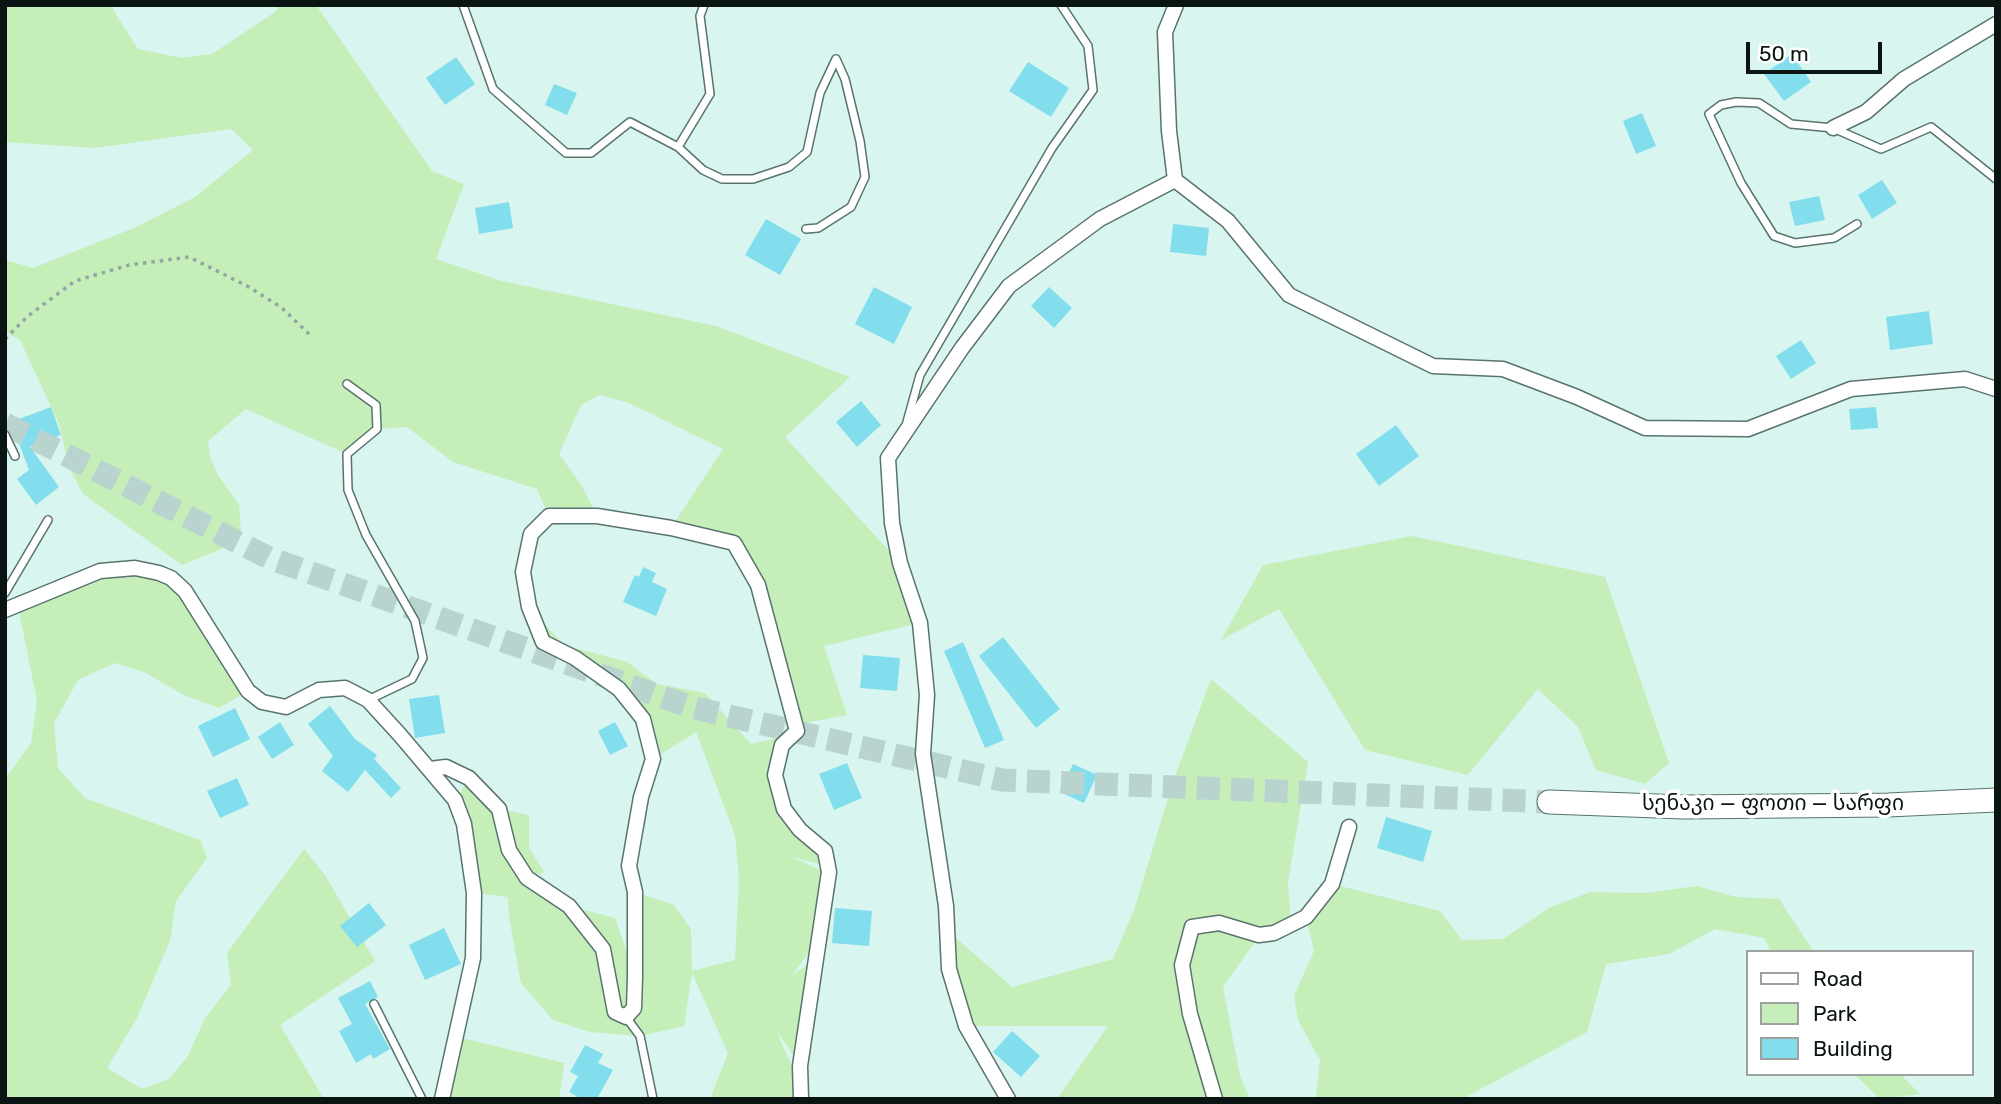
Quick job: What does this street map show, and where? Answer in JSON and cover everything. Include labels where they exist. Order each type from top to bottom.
[{"type":"highway","name":"სენაკი — ფოთი — სარფი","points":[[1549,802],[1684,807],[1888,805],[1996,800]]},
{"type":"street","points":[[1176,5],[1165,32],[1169,131],[1175,180],[1228,221],[1289,295],[1433,366],[1503,369],[1577,397],[1645,428],[1748,429],[1852,389],[1965,379],[1996,389]]},
{"type":"street","points":[[1833,128],[1866,112],[1904,79],[1996,24]]},
{"type":"street","points":[[1008,1099],[966,1026],[949,969],[946,906],[923,754],[928,695],[920,623],[900,563],[892,523],[888,458],[1009,286],[1100,219],[1175,180]]},
{"type":"street","points":[[430,769],[446,767],[469,778],[499,809],[509,850],[527,878],[569,906],[603,949],[615,1012],[626,1017],[634,1008],[635,977],[635,892],[629,866],[641,797],[653,760],[643,719],[619,689],[575,659],[542,642],[529,607],[523,572],[531,534],[549,516],[597,516],[671,528],[734,543],[758,585],[797,731],[782,745],[775,775],[785,809],[800,830],[825,851],[829,872],[800,1066],[801,1099]]},
{"type":"street","points":[[5,610],[100,571],[135,568],[159,573],[171,578],[185,591],[248,691],[262,702],[286,707],[319,690],[345,688],[368,699],[455,800],[464,824],[474,893],[473,958],[442,1099]]},
{"type":"street","points":[[1215,1099],[1190,1014],[1182,965],[1192,927],[1219,923],[1259,935],[1274,933],[1306,917],[1332,884],[1349,827]]},
{"type":"lane","points":[[463,5],[493,89],[566,153],[591,153],[630,122],[678,147],[703,170],[722,179],[753,179],[789,167],[807,152],[820,93],[835,58],[845,79],[860,141],[865,177],[851,207],[818,228],[806,229]]},
{"type":"lane","points":[[678,147],[709,94],[700,16],[704,5]]},
{"type":"lane","points":[[904,433],[920,375],[1052,148],[1093,90],[1088,46],[1061,5]]},
{"type":"lane","points":[[1857,223],[1834,238],[1795,243],[1774,236],[1741,183],[1709,114],[1728,103],[1759,103],[1791,124],[1833,128],[1881,149],[1931,127],[1996,179]]},
{"type":"lane","points":[[347,384],[376,405],[377,429],[347,453],[348,490],[366,535],[415,621],[423,658],[412,679],[368,699]]},
{"type":"lane","points":[[5,435],[15,456]]},
{"type":"lane","points":[[5,593],[48,520]]},
{"type":"lane","points":[[374,1004],[422,1099]]},
{"type":"lane","points":[[626,1017],[640,1036],[653,1099]]},
{"type":"path","points":[[5,340],[28,316],[75,281],[129,265],[189,257],[270,300],[309,334]]},
{"type":"green space","points":[[5,5],[114,5],[113,10],[138,49],[182,58],[212,54],[278,10],[275,5],[316,5],[432,171],[464,184],[436,259],[502,281],[716,326],[850,377],[785,437],[900,563],[920,623],[824,646],[847,715],[800,724],[758,585],[735,543],[671,528],[723,449],[629,403],[600,395],[581,405],[559,454],[582,486],[597,516],[549,516],[537,489],[453,462],[407,427],[377,429],[347,454],[246,409],[208,441],[211,460],[218,475],[239,505],[241,532],[221,549],[182,565],[83,494],[69,467],[59,424],[20,340],[5,332],[5,260],[33,268],[134,228],[195,197],[253,150],[231,129],[94,148],[5,142]]},
{"type":"green space","points":[[1412,536],[1605,577],[1669,763],[1645,784],[1596,770],[1578,727],[1538,689],[1468,775],[1365,750],[1279,609],[1221,640],[1263,565]]},
{"type":"green space","points":[[100,571],[171,578],[248,691],[219,708],[184,695],[144,672],[115,663],[78,680],[54,723],[58,768],[85,798],[200,840],[207,858],[176,901],[170,941],[137,1018],[107,1068],[142,1089],[169,1079],[188,1056],[205,1018],[231,985],[227,953],[304,849],[325,875],[375,961],[280,1025],[324,1099],[5,1099],[5,779],[31,743],[37,701],[18,606]]},
{"type":"green space","points":[[529,607],[564,645],[627,662],[657,684],[705,693],[751,744],[783,737],[779,745],[782,810],[823,852],[824,865],[789,856],[825,872],[813,948],[790,977],[810,963],[796,1059],[776,1030],[793,1069],[795,1099],[710,1099],[728,1053],[692,973],[684,1026],[640,1036],[590,1032],[553,1020],[521,983],[508,897],[475,893],[456,800],[469,778],[499,809],[529,815],[529,848],[544,872],[528,878],[569,906],[615,918],[635,975],[635,892],[674,905],[691,929],[692,971],[735,960],[739,877],[735,835],[696,732],[653,759],[643,719],[619,689],[543,642]]},
{"type":"green space","points":[[1211,679],[1308,762],[1288,881],[1291,925],[1259,936],[1223,987],[1240,1076],[1250,1099],[1057,1099],[1108,1026],[966,1026],[947,930],[1012,987],[1113,959],[1134,910],[1173,782]]},
{"type":"green space","points":[[1332,884],[1440,911],[1462,940],[1503,939],[1549,908],[1590,892],[1645,893],[1697,886],[1736,897],[1779,899],[1813,950],[1770,950],[1764,938],[1715,929],[1669,954],[1606,964],[1587,1032],[1462,1099],[1316,1099],[1320,1060],[1298,1020],[1294,996],[1314,951],[1306,917]]},
{"type":"green space","points":[[458,1037],[564,1063],[559,1099],[445,1099]]},
{"type":"green space","points":[[1856,1076],[1902,1076],[1920,1094],[1880,1099]]},
{"type":"building","points":[[1792,54],[1811,82],[1784,101],[1764,74]]},
{"type":"building","points":[[456,57],[475,84],[445,105],[426,78]]},
{"type":"building","points":[[1028,62],[1069,88],[1051,117],[1009,91]]},
{"type":"building","points":[[554,84],[577,93],[567,115],[545,105]]},
{"type":"building","points":[[1642,113],[1656,146],[1636,154],[1623,121]]},
{"type":"building","points":[[1882,180],[1897,203],[1872,219],[1858,195]]},
{"type":"building","points":[[1819,196],[1825,220],[1795,226],[1789,202]]},
{"type":"building","points":[[509,202],[513,228],[479,234],[475,208]]},
{"type":"building","points":[[766,219],[801,239],[780,275],[745,255]]},
{"type":"building","points":[[1173,224],[1209,228],[1206,256],[1170,252]]},
{"type":"building","points":[[874,287],[912,307],[894,344],[855,324]]},
{"type":"building","points":[[1049,287],[1072,308],[1054,328],[1031,306]]},
{"type":"building","points":[[1929,311],[1933,344],[1890,350],[1886,317]]},
{"type":"building","points":[[1801,340],[1816,363],[1791,379],[1776,356]]},
{"type":"building","points":[[861,401],[881,425],[857,447],[836,422]]},
{"type":"building","points":[[51,407],[61,435],[30,447],[59,487],[36,505],[17,479],[29,470],[11,422]]},
{"type":"building","points":[[1876,407],[1878,428],[1851,430],[1849,409]]},
{"type":"building","points":[[1396,425],[1419,456],[1379,486],[1356,454]]},
{"type":"building","points":[[643,567],[656,573],[652,582],[667,589],[656,616],[623,602],[635,575],[639,577]]},
{"type":"building","points":[[1003,637],[1060,709],[1036,728],[979,656]]},
{"type":"building","points":[[963,642],[1004,740],[985,748],[944,651]]},
{"type":"building","points":[[863,655],[900,658],[897,691],[860,688]]},
{"type":"building","points":[[439,695],[445,733],[415,738],[409,699]]},
{"type":"building","points":[[330,706],[355,739],[377,755],[374,759],[401,788],[391,798],[365,770],[348,792],[322,771],[333,756],[308,724]]},
{"type":"building","points":[[235,708],[250,739],[213,757],[198,726]]},
{"type":"building","points":[[280,722],[294,745],[272,759],[258,737]]},
{"type":"building","points":[[615,722],[628,746],[610,755],[598,731]]},
{"type":"building","points":[[847,763],[862,798],[834,810],[819,774]]},
{"type":"building","points":[[1073,764],[1097,775],[1084,803],[1060,792]]},
{"type":"building","points":[[237,778],[249,805],[220,818],[207,791]]},
{"type":"building","points":[[1386,817],[1432,831],[1423,862],[1377,848]]},
{"type":"building","points":[[369,903],[386,925],[357,947],[340,926]]},
{"type":"building","points":[[835,908],[872,911],[869,946],[832,943]]},
{"type":"building","points":[[444,928],[461,964],[425,980],[409,945]]},
{"type":"building","points":[[370,981],[378,997],[365,1004],[390,1049],[373,1059],[371,1054],[356,1063],[339,1031],[352,1024],[338,998]]},
{"type":"building","points":[[1012,1031],[1040,1056],[1021,1077],[993,1052]]},
{"type":"building","points":[[585,1045],[603,1054],[598,1063],[613,1070],[597,1099],[581,1099],[569,1092],[578,1076],[570,1072]]},
{"type":"tunnel","points":[[5,424],[269,558],[691,707],[1002,780],[1549,802]]}]
